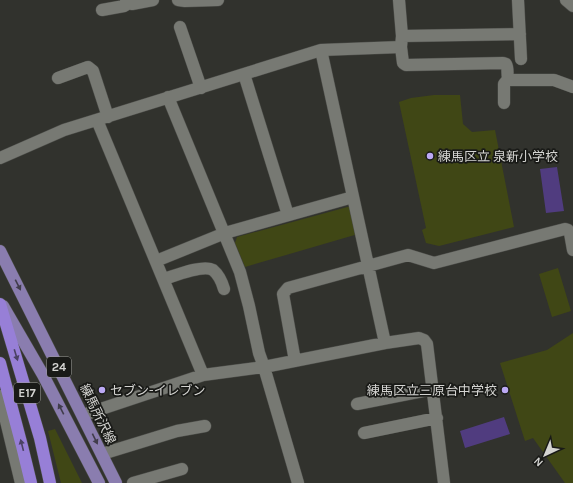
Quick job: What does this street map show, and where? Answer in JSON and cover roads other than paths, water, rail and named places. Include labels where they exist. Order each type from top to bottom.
[{"type":"highway","name":"E17","points":[[0,303],[34,416],[50,483]]},
{"type":"highway","name":"E17","points":[[0,363],[31,483]]},
{"type":"main road","name":"練馬所沢線","points":[[0,250],[116,483]]},
{"type":"main road","name":"24","points":[[0,303],[43,376],[99,483]]},
{"type":"street","points":[[102,10],[124,6],[127,2],[132,4],[154,0]]},
{"type":"street","points":[[178,0],[218,0]]},
{"type":"street","points":[[399,0],[402,61],[406,65],[506,64],[508,66],[508,79],[504,84],[504,103]]},
{"type":"street","points":[[518,0],[521,59]]},
{"type":"street","points":[[566,0],[573,6]]},
{"type":"street","points":[[180,27],[200,88]]},
{"type":"street","points":[[0,158],[64,130],[320,50],[402,42],[520,34]]},
{"type":"street","points":[[320,50],[385,343]]},
{"type":"street","points":[[58,78],[88,67],[91,68],[93,72],[102,118],[156,261],[203,374]]},
{"type":"street","points":[[244,74],[288,215]]},
{"type":"street","points":[[508,79],[512,81],[554,80],[572,83]]},
{"type":"street","points":[[168,97],[240,272],[259,353],[298,483]]},
{"type":"street","points":[[156,261],[225,233],[353,197]]},
{"type":"street","points":[[295,361],[283,294],[288,288],[408,255],[434,263],[565,229],[568,230],[572,242]]},
{"type":"street","points":[[164,279],[208,268],[218,275],[224,289]]},
{"type":"street","points":[[83,415],[203,374],[264,367],[385,343],[419,338],[424,340],[427,344],[444,483]]},
{"type":"street","points":[[357,404],[433,389]]},
{"type":"street","points":[[0,399],[21,483]]},
{"type":"street","points":[[364,433],[437,418]]},
{"type":"street","points":[[102,454],[177,431],[205,426]]},
{"type":"street","points":[[133,483],[182,468]]},
{"type":"place","name":"練馬区立 泉新小学校","points":[[430,156]]},
{"type":"place","name":"セブン-イレブン","points":[[102,390]]},
{"type":"place","name":"練馬区立三原台中学校","points":[[505,390]]}]
